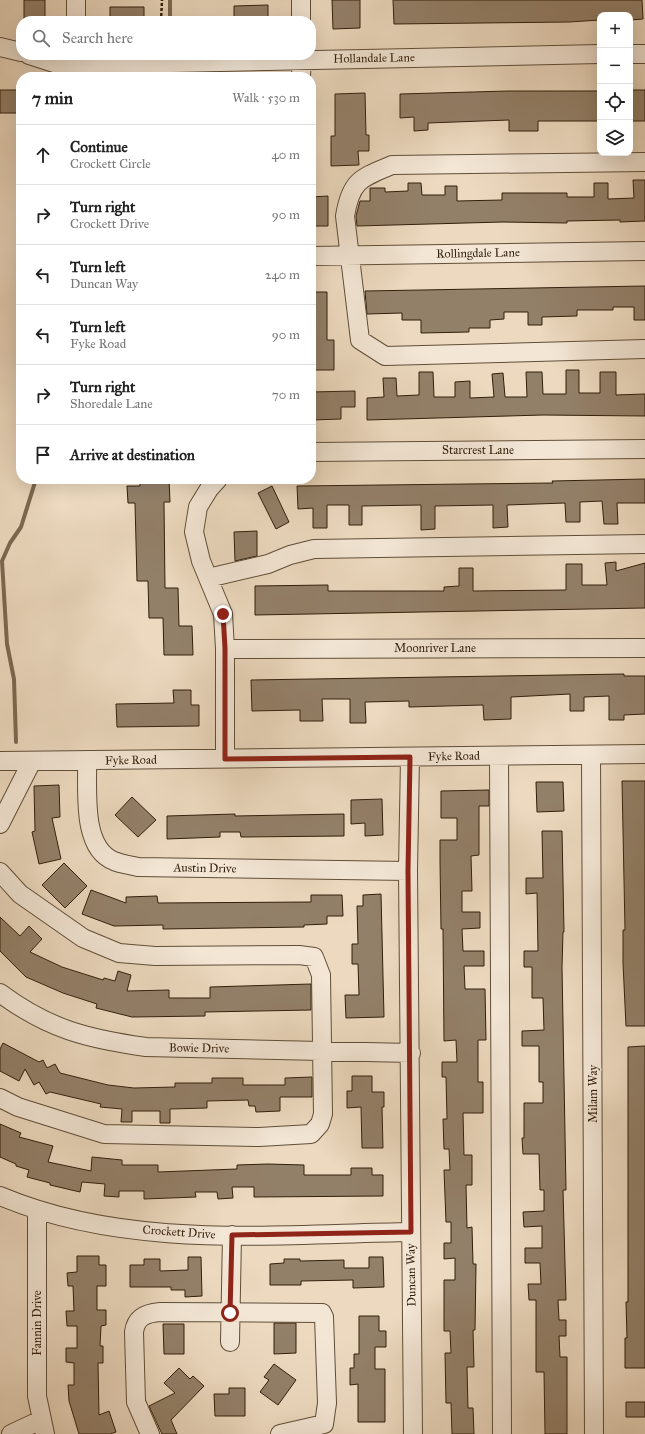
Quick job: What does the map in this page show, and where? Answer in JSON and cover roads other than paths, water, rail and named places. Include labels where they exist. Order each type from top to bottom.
[{"type":"street","points":[[76,0],[76,16]]},
{"type":"street","points":[[301,0],[301,16]]},
{"type":"street","points":[[0,46],[16,51]]},
{"type":"street","name":"Hollandale Lane","points":[[45,60],[57,64],[76,60],[302,64],[597,54]]},
{"type":"street","points":[[633,54],[645,54]]},
{"type":"street","points":[[645,162],[392,165],[362,177],[348,198],[345,216],[351,255],[360,340],[386,356],[645,349]]},
{"type":"street","name":"Rollingdale Lane","points":[[316,256],[645,251]]},
{"type":"street","name":"Starcrest Lane","points":[[316,452],[645,449]]},
{"type":"street","points":[[214,484],[198,507],[194,532],[201,561],[223,614],[225,648],[225,759]]},
{"type":"street","points":[[208,578],[268,564],[290,555],[314,549],[645,544]]},
{"type":"street","name":"Moonriver Lane","points":[[225,648],[645,648]]},
{"type":"street","name":"Fyke Road","points":[[0,761],[645,754]]},
{"type":"street","name":"Milam Way","points":[[591,755],[594,1434]]},
{"type":"street","points":[[499,756],[502,1434]]},
{"type":"street","name":"Duncan Way","points":[[410,757],[408,871],[411,1053],[413,1434]]},
{"type":"street","name":"Austin Drive","points":[[87,760],[91,833],[95,845],[113,861],[138,867],[408,871]]},
{"type":"street","points":[[0,824],[32,761]]},
{"type":"street","points":[[0,872],[20,894],[83,938],[119,953],[155,956],[299,955],[314,957],[322,975],[323,1114],[320,1124],[311,1134],[259,1137],[104,1134],[18,1107],[0,1098]]},
{"type":"street","name":"Bowie Drive","points":[[0,993],[20,1008],[69,1032],[104,1041],[146,1047],[411,1053]]},
{"type":"street","name":"Crockett Drive","points":[[0,1196],[37,1211],[100,1225],[160,1232],[232,1235],[411,1232]]},
{"type":"street","name":"Fannin Drive","points":[[37,1211],[37,1396],[43,1427]]},
{"type":"street","points":[[230,1342],[232,1235]]},
{"type":"street","points":[[150,1434],[136,1402],[134,1368],[135,1324],[140,1318],[151,1313],[322,1313],[324,1317],[327,1403],[324,1424],[280,1434]]},
{"type":"street","points":[[11,1434],[43,1427]]},
{"type":"waterway","points":[[170,0],[170,16]]},
{"type":"waterway","points":[[16,742],[14,679],[7,644],[2,561],[10,543],[21,527],[34,484]]}]
